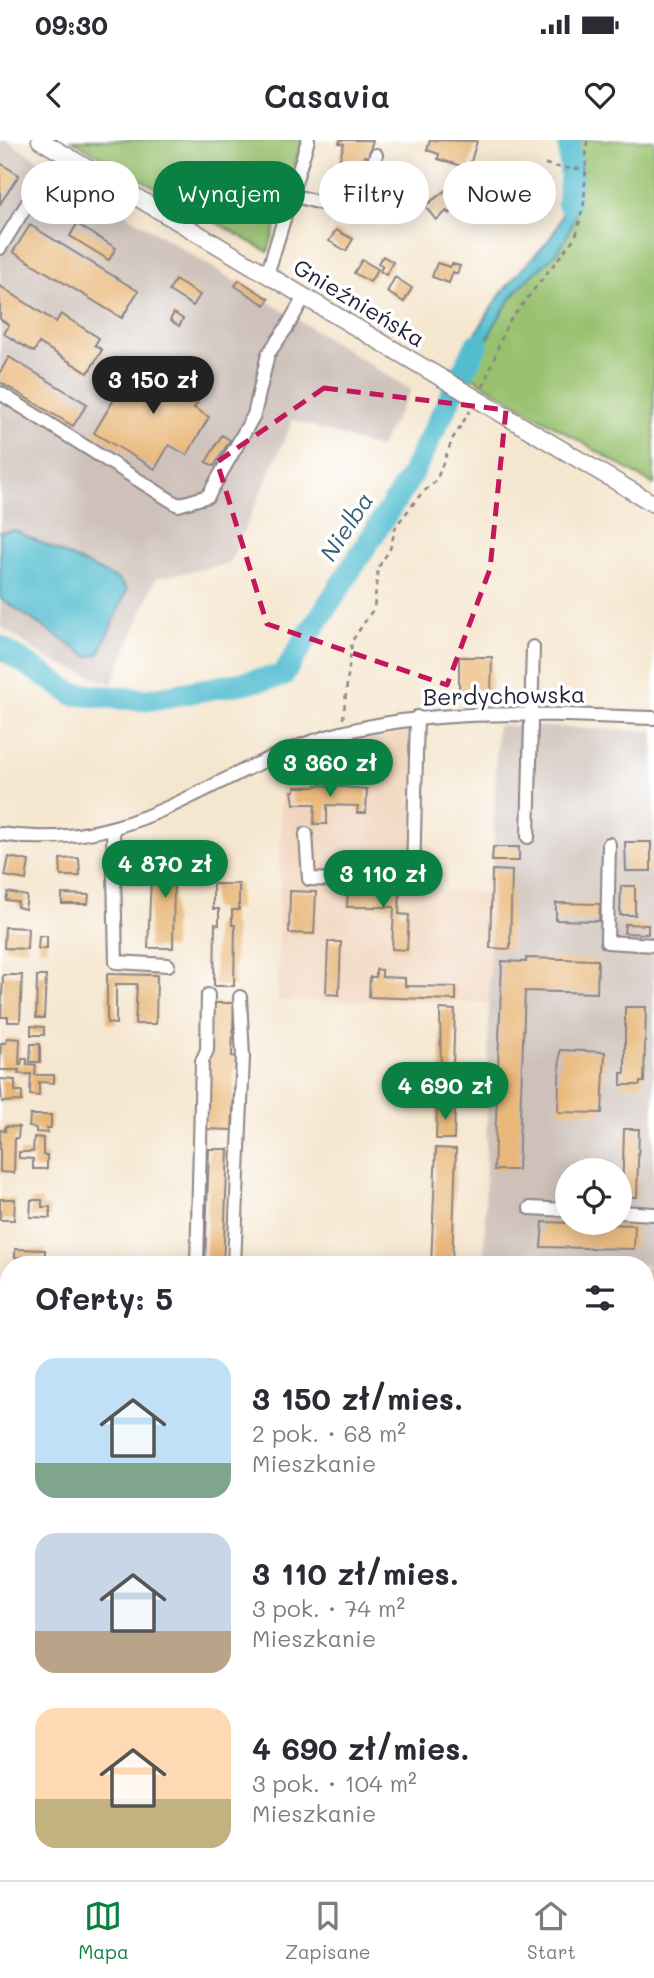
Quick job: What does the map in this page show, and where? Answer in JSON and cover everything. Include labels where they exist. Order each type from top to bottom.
[{"type":"main road","name":"Gnieźnieńska","points":[[41,140],[444,380],[476,394],[654,504]]},
{"type":"street","points":[[302,161],[308,140]]},
{"type":"street","points":[[305,199],[360,214],[376,155]]},
{"type":"street","points":[[0,248],[21,214]]},
{"type":"street","points":[[267,275],[283,224]]},
{"type":"street","points":[[0,393],[178,505],[208,496],[254,415],[268,354],[304,297]]},
{"type":"street","points":[[528,836],[533,648]]},
{"type":"street","name":"Berdychowska","points":[[0,835],[49,838],[113,830],[169,808],[284,752],[341,733],[417,717],[488,713],[654,718]]},
{"type":"street","points":[[306,834],[309,879],[409,881],[413,876],[417,717]]},
{"type":"street","points":[[113,830],[116,962],[168,965]]},
{"type":"street","points":[[609,844],[607,942],[654,945]]},
{"type":"street","points":[[197,1256],[202,1061],[207,1049],[208,995]]},
{"type":"street","points":[[234,1256],[243,1057],[240,997]]},
{"type":"street","points":[[530,1209],[555,1210]]},
{"type":"street","points":[[632,1213],[654,1214]]},
{"type":"path","points":[[341,733],[352,641],[374,608],[378,568],[390,549],[396,526],[421,494],[436,481],[453,438],[507,324],[576,236],[584,203],[587,140]]},
{"type":"path","points":[[556,166],[586,169]]},
{"type":"highlighted area","points":[[324,388],[506,410],[490,569],[447,685],[267,624],[217,462]]},
{"type":"shaded area","points":[[0,140],[6,140],[40,161],[21,161],[21,224],[139,222],[411,390],[379,448],[293,420],[229,564],[156,578],[112,684],[46,658],[0,626]]},
{"type":"shaded area","points":[[497,725],[654,731],[654,1256],[484,1256]]},
{"type":"shaded area","points":[[426,727],[419,888],[491,893],[489,1003],[278,1000],[281,767],[319,752]]},
{"type":"green space","points":[[72,140],[302,140],[296,161],[153,161],[153,186],[139,178],[139,161],[109,161]]},
{"type":"green space","points":[[575,140],[654,140],[654,485],[470,376],[494,325],[510,300],[522,285],[558,252],[580,195],[582,171]]},
{"type":"green space","points":[[219,224],[276,224],[268,252]]},
{"type":"water","points":[[564,140],[575,140],[581,165],[566,165]]},
{"type":"water","points":[[582,171],[575,214],[568,235],[552,257],[525,282],[505,307],[470,376],[456,368],[501,294],[543,247],[558,225],[563,211],[566,172]]},
{"type":"water","points":[[14,530],[119,580],[127,590],[99,654],[88,657],[0,598],[0,532]]},
{"type":"building","points":[[340,140],[373,140],[368,157],[364,156],[362,161],[339,161],[344,144],[339,143]]},
{"type":"building","points":[[430,140],[477,141],[471,161],[445,161],[438,159],[439,154],[427,150]]},
{"type":"building","points":[[0,163],[19,175],[0,204]]},
{"type":"building","points":[[443,192],[443,214],[436,220],[429,211],[429,203]]},
{"type":"building","points":[[77,224],[116,248],[109,260],[70,236]]},
{"type":"building","points":[[30,225],[138,291],[122,318],[13,252]]},
{"type":"building","points":[[336,230],[353,239],[346,251],[329,241]]},
{"type":"building","points":[[383,256],[393,262],[386,275],[380,271],[383,266],[378,263]]},
{"type":"building","points":[[362,260],[378,269],[370,282],[354,273]]},
{"type":"building","points":[[437,263],[450,267],[452,264],[460,266],[457,274],[453,272],[449,283],[432,277]]},
{"type":"building","points":[[395,277],[412,288],[404,302],[387,292]]},
{"type":"building","points":[[175,280],[200,295],[193,306],[169,291]]},
{"type":"building","points":[[239,280],[269,299],[265,305],[235,286]]},
{"type":"building","points":[[0,286],[56,322],[61,314],[99,338],[95,345],[102,350],[88,373],[39,343],[34,352],[4,334],[9,325],[0,319]]},
{"type":"building","points":[[174,313],[183,319],[179,326],[170,320]]},
{"type":"building","points":[[9,357],[87,404],[73,426],[0,382],[0,372]]},
{"type":"building","points":[[147,361],[203,394],[194,408],[209,417],[187,455],[169,445],[155,469],[94,433],[126,379],[134,383]]},
{"type":"building","points":[[222,435],[230,440],[214,466],[206,462]]},
{"type":"building","points":[[459,657],[492,657],[491,695],[459,695]]},
{"type":"building","points":[[316,785],[367,789],[366,813],[357,813],[358,806],[327,805],[327,824],[314,824],[315,804],[294,804],[292,791],[295,791],[295,787]]},
{"type":"building","points":[[625,842],[651,842],[651,871],[626,871]]},
{"type":"building","points":[[493,847],[519,847],[519,861],[492,861]]},
{"type":"building","points":[[161,854],[189,855],[189,876],[174,876],[173,948],[148,948],[151,875],[161,875]]},
{"type":"building","points":[[9,857],[29,861],[26,880],[5,876]]},
{"type":"building","points":[[79,858],[80,876],[61,876],[60,859]]},
{"type":"building","points":[[492,870],[512,871],[510,949],[490,948]]},
{"type":"building","points":[[213,884],[239,884],[239,910],[232,910],[232,925],[235,925],[234,986],[214,986],[215,924],[219,925],[219,909],[213,909]]},
{"type":"building","points":[[621,886],[635,886],[635,915],[620,915]]},
{"type":"building","points":[[348,888],[400,888],[399,914],[409,915],[407,950],[392,949],[394,907],[347,907]]},
{"type":"building","points":[[290,891],[316,892],[314,934],[289,933]]},
{"type":"building","points":[[8,892],[27,896],[25,909],[17,907],[18,902],[6,900]]},
{"type":"building","points":[[62,894],[89,895],[88,904],[62,904]]},
{"type":"building","points":[[556,903],[600,904],[599,921],[556,920]]},
{"type":"building","points":[[625,924],[648,925],[648,934],[624,933]]},
{"type":"building","points":[[5,927],[28,928],[27,949],[4,948]]},
{"type":"building","points":[[39,936],[47,936],[47,949],[38,949]]},
{"type":"building","points":[[328,942],[341,942],[339,995],[326,994]]},
{"type":"building","points":[[526,958],[598,960],[597,993],[525,991],[518,1170],[494,1170],[502,961],[526,962]]},
{"type":"building","points":[[376,969],[382,970],[382,977],[405,978],[405,986],[456,987],[456,1000],[369,997],[370,977],[376,977]]},
{"type":"building","points":[[107,974],[157,975],[156,1024],[135,1024],[137,984],[116,984],[116,1024],[107,1023]]},
{"type":"building","points":[[3,975],[22,975],[20,1022],[8,1022],[8,1017],[1,1017]]},
{"type":"building","points":[[37,976],[46,976],[44,1018],[36,1018]]},
{"type":"building","points":[[212,1003],[234,1003],[232,1056],[236,1057],[232,1130],[206,1129],[206,1081]]},
{"type":"building","points":[[625,1007],[646,1007],[644,1082],[640,1082],[640,1085],[621,1085],[621,1073],[625,1073]]},
{"type":"building","points":[[440,1009],[455,1010],[452,1093],[438,1093],[438,1075],[441,1075]]},
{"type":"building","points":[[31,1026],[44,1027],[44,1035],[31,1035]]},
{"type":"building","points":[[7,1038],[20,1039],[19,1065],[22,1059],[27,1059],[27,1064],[36,1065],[35,1075],[54,1075],[54,1083],[39,1082],[39,1096],[30,1095],[31,1074],[18,1074],[19,1070],[0,1070],[1,1043],[6,1043]]},
{"type":"building","points":[[31,1044],[40,1044],[40,1062],[30,1062]]},
{"type":"building","points":[[560,1050],[605,1052],[602,1113],[558,1112]]},
{"type":"building","points":[[0,1079],[15,1080],[15,1091],[22,1091],[22,1101],[2,1102]]},
{"type":"building","points":[[437,1104],[455,1105],[454,1139],[436,1139]]},
{"type":"building","points":[[30,1115],[51,1115],[51,1128],[47,1128],[47,1133],[36,1132],[36,1128],[29,1127]]},
{"type":"building","points":[[5,1126],[19,1127],[18,1138],[15,1138],[14,1173],[0,1172],[0,1130],[5,1131]]},
{"type":"building","points":[[624,1129],[639,1129],[637,1197],[632,1197],[632,1158],[623,1158]]},
{"type":"building","points":[[34,1137],[43,1138],[43,1155],[47,1155],[47,1169],[33,1169],[33,1159],[19,1158],[19,1152],[33,1152]]},
{"type":"building","points":[[436,1148],[456,1149],[452,1256],[431,1256]]},
{"type":"building","points":[[209,1149],[228,1149],[223,1256],[205,1256]]},
{"type":"building","points":[[0,1199],[15,1199],[14,1220],[0,1220]]},
{"type":"building","points":[[31,1200],[42,1200],[42,1207],[50,1207],[50,1218],[30,1217]]},
{"type":"building","points":[[543,1222],[555,1222],[555,1235],[632,1235],[632,1225],[635,1225],[634,1249],[541,1247]]},
{"type":"building","points":[[15,1249],[45,1250],[45,1256],[15,1256]]},
{"type":"waterway","name":"Nielba","points":[[568,203],[571,176],[569,140]]},
{"type":"waterway","name":"Nielba","points":[[0,647],[73,694],[146,700],[282,676],[411,476],[477,344]]}]
